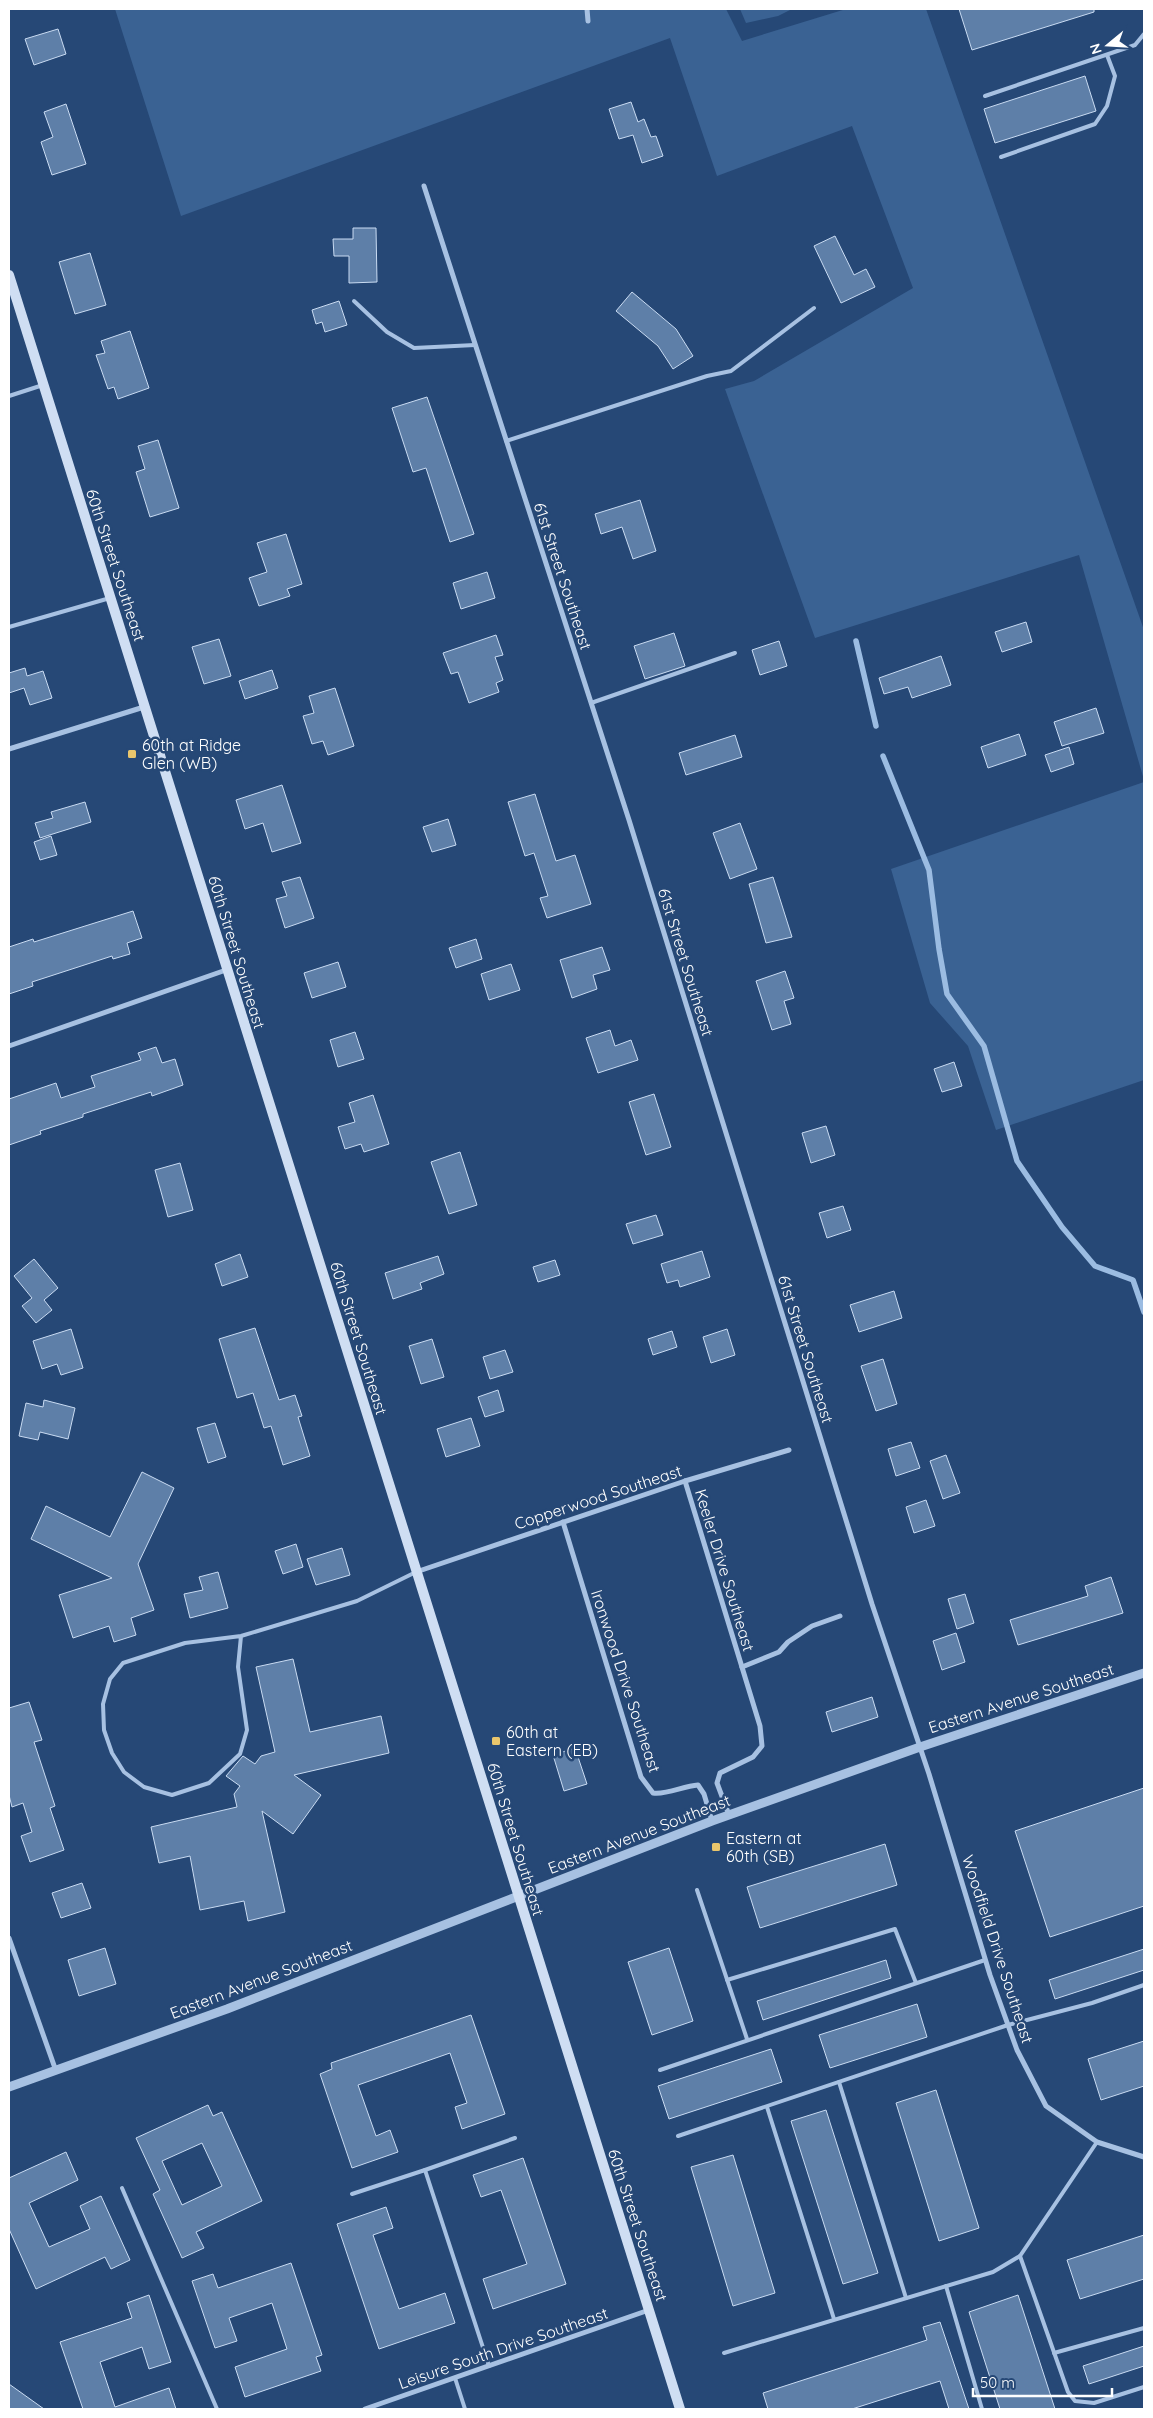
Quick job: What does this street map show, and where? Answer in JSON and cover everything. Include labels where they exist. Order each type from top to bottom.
[{"type":"main road","name":"60th Street Southeast","points":[[9,275],[680,2409]]},
{"type":"street","points":[[587,9],[588,21]]},
{"type":"street","name":"61st Street Southeast","points":[[424,186],[590,703],[869,1595],[920,1747]]},
{"type":"street","points":[[9,749],[144,707]]},
{"type":"street","points":[[9,1046],[226,970]]},
{"type":"street","name":"Copperwood Southeast","points":[[416,1572],[684,1481],[789,1450]]},
{"type":"street","name":"Keeler Drive Southeast","points":[[684,1481],[760,1726],[762,1746],[753,1757],[720,1773],[717,1782],[729,1814]]},
{"type":"street","name":"Ironwood Drive Southeast","points":[[564,1522],[641,1777],[653,1792],[662,1794],[684,1786],[698,1785],[704,1794],[712,1821]]},
{"type":"street","name":"Keeler Drive Southeast","points":[[742,1667],[778,1652],[788,1642],[812,1626],[840,1616]]},
{"type":"street","name":"Eastern Avenue Southeast","points":[[9,2087],[227,2009],[729,1814],[920,1747],[1144,1673]]},
{"type":"street","name":"Woodfield Drive Southeast","points":[[920,1747],[1008,2025],[1017,2050],[1046,2106],[1097,2142],[1144,2157]]},
{"type":"street","points":[[9,1938],[56,2071]]},
{"type":"street","name":"Leisure South Drive Southeast","points":[[365,2409],[649,2310]]},
{"type":"lane","points":[[985,96],[1135,45],[1144,34]]},
{"type":"lane","points":[[1001,157],[1096,124],[1107,106],[1114,76],[1107,54]]},
{"type":"lane","points":[[354,300],[386,332],[414,348],[475,345]]},
{"type":"lane","points":[[506,441],[707,376],[731,370],[814,308]]},
{"type":"lane","points":[[9,396],[43,385]]},
{"type":"lane","points":[[9,627],[110,598]]},
{"type":"lane","points":[[590,703],[735,653]]},
{"type":"lane","points":[[242,1636],[238,1667],[247,1730],[240,1754],[209,1783],[172,1794],[144,1787],[124,1772],[112,1753],[104,1730],[103,1704],[110,1679],[123,1663],[185,1643],[242,1636],[357,1601],[416,1572]]},
{"type":"lane","points":[[697,1890],[747,2039]]},
{"type":"lane","points":[[727,1980],[895,1928],[916,1983]]},
{"type":"lane","points":[[660,2070],[747,2039],[986,1960]]},
{"type":"lane","points":[[678,2136],[1008,2025],[1092,2003],[1144,1985]]},
{"type":"lane","points":[[839,2082],[906,2298]]},
{"type":"lane","points":[[766,2106],[834,2320]]},
{"type":"lane","points":[[352,2194],[515,2138]]},
{"type":"lane","points":[[724,2353],[993,2272],[1020,2256],[1097,2142]]},
{"type":"lane","points":[[425,2170],[489,2366]]},
{"type":"lane","points":[[122,2188],[217,2409]]},
{"type":"lane","points":[[1020,2256],[1068,2392],[1075,2400],[1094,2403],[1144,2387]]},
{"type":"lane","points":[[946,2286],[982,2409]]},
{"type":"lane","points":[[1054,2353],[1144,2328]]},
{"type":"lane","points":[[455,2378],[465,2409]]},
{"type":"shaded area","points":[[115,9],[726,9],[742,41],[846,9],[926,9],[1144,630],[1144,780],[1079,555],[815,638],[725,389],[754,381],[913,288],[852,126],[717,176],[670,38],[181,216]]},
{"type":"shaded area","points":[[740,9],[792,9],[778,16],[746,23]]},
{"type":"shaded area","points":[[1144,782],[1144,1080],[996,1130],[968,1046],[930,1003],[891,869]]},
{"type":"building","points":[[959,9],[1094,9],[1094,12],[972,50]]},
{"type":"building","points":[[58,29],[66,54],[34,65],[25,39]]},
{"type":"building","points":[[1085,76],[1096,111],[995,143],[984,109]]},
{"type":"building","points":[[631,102],[638,122],[644,119],[651,137],[656,136],[663,156],[642,163],[633,135],[619,139],[609,109]]},
{"type":"building","points":[[66,104],[86,164],[52,175],[41,142],[53,137],[44,112]]},
{"type":"building","points":[[353,228],[376,228],[377,282],[349,283],[349,256],[334,256],[333,239],[353,239]]},
{"type":"building","points":[[835,236],[854,275],[866,269],[875,287],[841,303],[814,246]]},
{"type":"building","points":[[90,253],[106,305],[75,314],[59,262]]},
{"type":"building","points":[[632,292],[676,329],[693,356],[673,369],[658,346],[616,311]]},
{"type":"building","points":[[339,301],[347,325],[325,332],[322,322],[316,324],[312,310]]},
{"type":"building","points":[[130,331],[149,388],[118,399],[114,387],[108,389],[96,355],[105,353],[101,341]]},
{"type":"building","points":[[427,397],[474,534],[450,542],[426,468],[413,472],[392,408]]},
{"type":"building","points":[[158,440],[179,508],[150,517],[136,472],[145,469],[138,446]]},
{"type":"building","points":[[640,500],[656,551],[633,559],[622,527],[601,534],[595,514]]},
{"type":"building","points":[[286,534],[302,584],[287,589],[290,596],[259,606],[249,578],[267,572],[257,543]]},
{"type":"building","points":[[487,572],[495,598],[461,609],[453,583]]},
{"type":"building","points":[[1026,622],[1032,642],[1002,652],[995,632]]},
{"type":"building","points":[[674,633],[685,666],[645,679],[634,646]]},
{"type":"building","points":[[496,635],[503,655],[495,657],[503,680],[496,683],[499,692],[469,703],[458,672],[451,674],[443,653]]},
{"type":"building","points":[[219,639],[231,676],[204,684],[192,647]]},
{"type":"building","points":[[779,641],[787,666],[760,675],[752,650]]},
{"type":"building","points":[[941,656],[951,685],[912,698],[908,687],[884,694],[879,678]]},
{"type":"building","points":[[25,668],[27,676],[43,671],[52,698],[30,705],[24,688],[9,693],[9,673]]},
{"type":"building","points":[[272,670],[278,688],[245,699],[239,681]]},
{"type":"building","points":[[335,688],[354,746],[328,755],[323,741],[312,744],[303,716],[314,713],[309,696]]},
{"type":"building","points":[[1096,708],[1104,733],[1062,746],[1054,722]]},
{"type":"building","points":[[1019,734],[1026,755],[988,768],[981,747]]},
{"type":"building","points":[[735,735],[742,757],[686,775],[679,753]]},
{"type":"building","points":[[1069,747],[1074,764],[1051,772],[1045,755]]},
{"type":"building","points":[[282,785],[301,843],[272,852],[263,823],[245,829],[236,800]]},
{"type":"building","points":[[535,794],[556,861],[575,855],[591,904],[547,918],[540,898],[548,896],[534,853],[525,856],[508,802]]},
{"type":"building","points":[[85,802],[91,822],[40,838],[35,823],[53,818],[51,812]]},
{"type":"building","points":[[448,819],[456,845],[432,852],[423,827]]},
{"type":"building","points":[[740,823],[757,869],[730,879],[713,833]]},
{"type":"building","points":[[51,836],[57,855],[40,860],[34,842]]},
{"type":"building","points":[[300,877],[314,918],[285,928],[276,899],[287,896],[282,882]]},
{"type":"building","points":[[773,877],[792,937],[766,943],[749,884]]},
{"type":"building","points":[[133,911],[142,938],[127,943],[130,954],[113,959],[112,956],[32,982],[33,986],[9,994],[9,947],[33,939],[34,942]]},
{"type":"building","points":[[476,939],[482,959],[456,968],[449,948]]},
{"type":"building","points":[[602,947],[610,970],[593,975],[597,989],[572,998],[560,960]]},
{"type":"building","points":[[338,962],[346,987],[312,998],[304,973]]},
{"type":"building","points":[[511,964],[520,990],[489,1000],[481,974]]},
{"type":"building","points":[[785,971],[794,998],[784,1001],[791,1024],[772,1030],[756,981]]},
{"type":"building","points":[[610,1030],[615,1046],[631,1040],[638,1060],[598,1073],[586,1038]]},
{"type":"building","points":[[355,1032],[364,1059],[338,1067],[330,1040]]},
{"type":"building","points":[[156,1047],[162,1063],[175,1059],[183,1085],[152,1096],[151,1092],[83,1114],[83,1117],[40,1131],[41,1134],[9,1145],[9,1099],[56,1083],[61,1098],[95,1087],[91,1076],[141,1060],[138,1053]]},
{"type":"building","points":[[954,1062],[962,1086],[942,1092],[934,1069]]},
{"type":"building","points":[[654,1094],[671,1147],[646,1155],[629,1102]]},
{"type":"building","points":[[373,1095],[389,1144],[364,1152],[361,1144],[345,1149],[338,1127],[355,1122],[349,1103]]},
{"type":"building","points":[[826,1126],[835,1155],[811,1163],[802,1133]]},
{"type":"building","points":[[460,1152],[477,1205],[449,1214],[431,1162]]},
{"type":"building","points":[[180,1163],[193,1210],[168,1217],[155,1170]]},
{"type":"building","points":[[843,1206],[851,1230],[827,1238],[819,1213]]},
{"type":"building","points":[[656,1215],[663,1235],[633,1244],[626,1224]]},
{"type":"building","points":[[702,1251],[710,1277],[680,1287],[678,1280],[667,1283],[661,1264]]},
{"type":"building","points":[[240,1254],[248,1277],[222,1286],[215,1264]]},
{"type":"building","points":[[438,1256],[444,1274],[420,1283],[422,1289],[393,1299],[385,1273]]},
{"type":"building","points":[[34,1259],[58,1288],[44,1300],[52,1310],[36,1323],[22,1306],[32,1298],[14,1276]]},
{"type":"building","points":[[555,1260],[560,1275],[538,1282],[533,1267]]},
{"type":"building","points":[[894,1291],[902,1318],[859,1332],[850,1305]]},
{"type":"building","points":[[255,1328],[279,1400],[295,1395],[302,1416],[298,1417],[310,1456],[283,1465],[271,1426],[264,1428],[253,1393],[237,1398],[219,1339]]},
{"type":"building","points":[[71,1329],[83,1368],[61,1375],[57,1364],[42,1369],[33,1341]]},
{"type":"building","points":[[727,1329],[735,1355],[711,1363],[703,1337]]},
{"type":"building","points":[[672,1331],[677,1347],[653,1355],[648,1339]]},
{"type":"building","points":[[432,1339],[444,1377],[421,1384],[409,1346]]},
{"type":"building","points":[[505,1350],[513,1372],[490,1379],[483,1357]]},
{"type":"building","points":[[883,1359],[897,1404],[876,1411],[861,1366]]},
{"type":"building","points":[[498,1390],[504,1411],[485,1417],[478,1397]]},
{"type":"building","points":[[44,1400],[75,1408],[68,1439],[40,1432],[38,1440],[19,1436],[26,1403],[43,1407]]},
{"type":"building","points":[[471,1418],[480,1446],[446,1457],[437,1429]]},
{"type":"building","points":[[215,1423],[226,1457],[208,1463],[197,1428]]},
{"type":"building","points":[[911,1442],[920,1468],[896,1476],[888,1449]]},
{"type":"building","points":[[946,1455],[960,1493],[943,1499],[930,1461]]},
{"type":"building","points":[[142,1472],[174,1488],[138,1564],[154,1610],[131,1618],[136,1635],[114,1642],[109,1626],[73,1638],[59,1595],[112,1578],[31,1539],[46,1506],[110,1537]]},
{"type":"building","points":[[926,1500],[935,1526],[914,1533],[906,1507]]},
{"type":"building","points":[[296,1544],[303,1567],[283,1574],[275,1551]]},
{"type":"building","points":[[342,1548],[350,1575],[316,1585],[307,1559]]},
{"type":"building","points":[[218,1572],[228,1608],[190,1618],[184,1594],[203,1590],[199,1577]]},
{"type":"building","points":[[1111,1577],[1123,1613],[1018,1645],[1010,1620],[1088,1596],[1085,1586]]},
{"type":"building","points":[[965,1594],[974,1623],[957,1629],[948,1599]]},
{"type":"building","points":[[956,1633],[965,1662],[942,1670],[933,1641]]},
{"type":"building","points":[[293,1659],[310,1732],[381,1716],[389,1753],[294,1775],[321,1795],[293,1834],[262,1811],[285,1912],[248,1921],[244,1901],[200,1910],[190,1856],[159,1863],[151,1827],[237,1807],[234,1794],[240,1786],[226,1776],[243,1756],[255,1764],[261,1756],[275,1752],[256,1667]]},
{"type":"building","points":[[872,1697],[878,1717],[832,1732],[826,1712]]},
{"type":"building","points":[[29,1702],[42,1740],[34,1742],[55,1806],[50,1808],[64,1850],[30,1862],[21,1836],[32,1832],[23,1803],[12,1807],[9,1795],[9,1708]]},
{"type":"building","points":[[575,1748],[587,1784],[564,1791],[553,1755]]},
{"type":"building","points":[[1144,1788],[1144,1906],[1050,1937],[1015,1831]]},
{"type":"building","points":[[885,1844],[897,1885],[760,1928],[747,1887]]},
{"type":"building","points":[[82,1883],[91,1908],[61,1918],[52,1893]]},
{"type":"building","points":[[105,1948],[116,1984],[79,1996],[68,1960]]},
{"type":"building","points":[[669,1948],[693,2021],[652,2035],[628,1962]]},
{"type":"building","points":[[1144,1949],[1144,1970],[1055,1999],[1049,1980]]},
{"type":"building","points":[[886,1960],[891,1978],[763,2020],[757,2001]]},
{"type":"building","points":[[917,2004],[927,2037],[830,2068],[819,2035]]},
{"type":"building","points":[[471,2015],[505,2114],[462,2129],[455,2107],[467,2103],[450,2053],[358,2085],[376,2136],[390,2130],[398,2152],[352,2168],[320,2074],[332,2069],[331,2063]]},
{"type":"building","points":[[1144,2041],[1144,2086],[1101,2100],[1088,2059]]},
{"type":"building","points":[[771,2049],[782,2082],[669,2119],[658,2086]]},
{"type":"building","points":[[936,2090],[979,2228],[939,2241],[896,2103]]},
{"type":"building","points":[[208,2105],[213,2116],[222,2112],[262,2201],[196,2232],[204,2248],[182,2258],[153,2194],[160,2190],[136,2138]],"holes":[[[202,2143],[222,2186],[182,2205],[162,2161]]]},
{"type":"building","points":[[826,2110],[878,2273],[843,2284],[791,2121]]},
{"type":"building","points":[[66,2152],[78,2180],[29,2203],[49,2247],[90,2229],[80,2206],[101,2196],[130,2260],[111,2269],[105,2257],[36,2289],[9,2229],[9,2178]]},
{"type":"building","points":[[733,2155],[775,2293],[733,2306],[691,2167]]},
{"type":"building","points":[[523,2158],[566,2284],[493,2309],[483,2279],[527,2264],[501,2190],[481,2197],[473,2175]]},
{"type":"building","points":[[386,2207],[393,2228],[373,2235],[399,2309],[445,2293],[455,2323],[379,2349],[337,2224]]},
{"type":"building","points":[[1144,2235],[1144,2279],[1080,2299],[1067,2260]]},
{"type":"building","points":[[291,2263],[322,2355],[316,2357],[321,2371],[245,2397],[235,2367],[287,2349],[272,2303],[229,2318],[237,2341],[215,2348],[192,2281],[213,2274],[218,2288]]},
{"type":"building","points":[[149,2295],[171,2362],[149,2369],[142,2347],[100,2362],[115,2407],[169,2388],[176,2409],[83,2409],[60,2342],[132,2318],[127,2303]]},
{"type":"building","points":[[1018,2295],[1055,2409],[1000,2409],[969,2312]]},
{"type":"building","points":[[940,2322],[969,2409],[949,2409],[940,2381],[852,2409],[768,2409],[763,2393],[927,2340],[923,2327]]},
{"type":"building","points":[[1144,2346],[1144,2366],[1089,2384],[1083,2366]]},
{"type":"building","points":[[9,2384],[44,2409],[9,2409]]},
{"type":"waterway","points":[[856,641],[876,726]]},
{"type":"waterway","points":[[883,756],[929,870],[947,994],[984,1046],[1017,1161],[1062,1227],[1095,1266],[1133,1280],[1144,1312]]},
{"type":"place","name":"60th at Ridge Glen (WB)","points":[[132,754]]},
{"type":"place","name":"60th at Eastern (EB)","points":[[496,1741]]},
{"type":"place","name":"Eastern at 60th (SB)","points":[[716,1847]]}]
